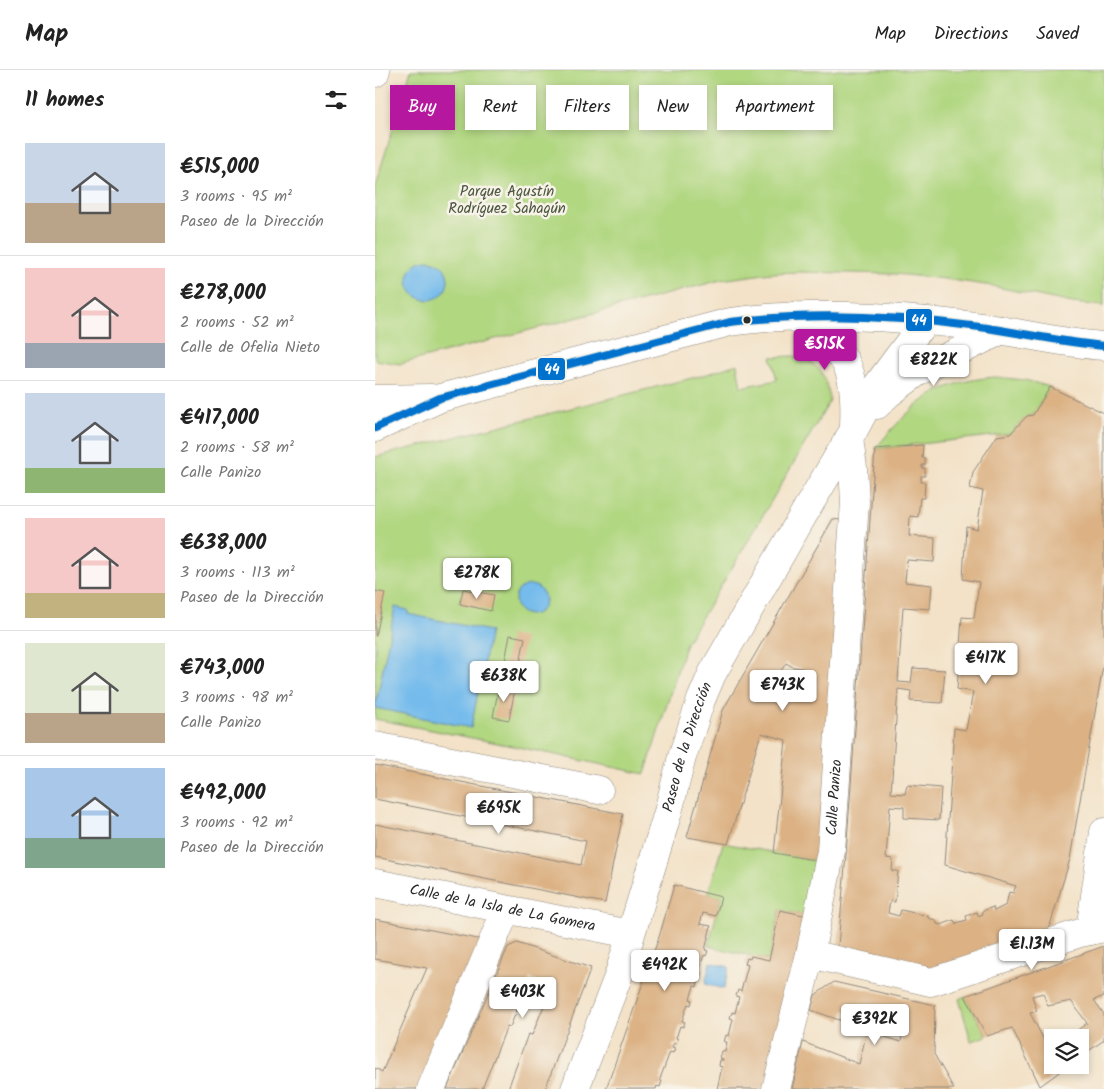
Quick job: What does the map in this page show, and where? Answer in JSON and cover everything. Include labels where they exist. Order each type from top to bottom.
[{"type":"street","points":[[375,428],[441,398],[730,322],[772,316],[886,317],[1002,330],[1104,346]]},
{"type":"street","name":"Paseo de la Dirección","points":[[794,316],[838,351],[847,366],[853,382],[855,401],[851,434]]},
{"type":"street","name":"Paseo de la Dirección","points":[[575,1089],[618,977],[701,700],[713,674],[879,383],[925,322]]},
{"type":"street","name":"Paseo de la Dirección","points":[[851,434],[888,394],[907,379],[919,371],[1002,330]]},
{"type":"street","points":[[375,399],[441,398]]},
{"type":"street","name":"Calle Panizo","points":[[776,1089],[810,954],[831,851],[855,502],[851,434]]},
{"type":"street","points":[[809,505],[822,500],[855,502]]},
{"type":"street","points":[[375,746],[599,790]]},
{"type":"street","points":[[810,954],[931,982],[1097,929],[1104,832]]},
{"type":"street","name":"Calle de la Isla de La Gomera","points":[[375,883],[630,934]]},
{"type":"street","points":[[431,1089],[505,910]]},
{"type":"green space","name":"Parque Agustín Rodríguez Sahagún","points":[[411,70],[1104,70],[1104,306],[1072,303],[992,286],[895,274],[771,273],[721,280],[400,364],[375,360],[375,186],[392,130],[455,130],[455,85],[406,85]]},
{"type":"green space","points":[[793,356],[816,366],[824,377],[830,401],[686,643],[645,774],[375,719],[375,457],[704,375],[737,364],[741,387],[777,380],[771,357]]},
{"type":"green space","points":[[995,377],[1025,380],[1050,387],[1033,415],[1027,416],[1010,434],[875,449],[901,419],[927,398],[956,384]]},
{"type":"green space","points":[[723,843],[820,861],[808,916],[780,910],[769,960],[708,946],[721,897],[708,894]]},
{"type":"green space","points":[[965,996],[987,1036],[971,1041],[959,999]]},
{"type":"water","points":[[428,260],[442,266],[448,280],[442,294],[428,300],[414,294],[408,280],[414,266]]},
{"type":"water","points":[[530,585],[536,586],[544,594],[544,606],[536,614],[530,615],[524,614],[516,606],[515,600],[516,594],[524,586]]},
{"type":"water","points":[[395,607],[408,610],[408,614],[490,631],[471,728],[375,708]]},
{"type":"water","points":[[710,962],[729,967],[724,989],[705,984]]},
{"type":"building","points":[[1050,387],[1104,413],[1104,660],[1070,859],[1049,929],[938,971],[845,953],[838,946],[875,449],[923,445],[922,458],[925,458],[925,465],[922,465],[922,468],[925,468],[925,476],[921,476],[921,482],[925,482],[924,498],[920,498],[918,517],[910,516],[909,536],[935,538],[934,562],[907,560],[905,582],[932,585],[930,609],[903,607],[898,682],[911,683],[913,668],[945,670],[942,703],[910,701],[911,691],[898,689],[891,793],[905,794],[907,785],[941,788],[939,820],[904,818],[904,807],[890,806],[886,858],[893,859],[892,871],[898,871],[895,902],[890,901],[888,913],[899,916],[901,910],[928,916],[928,918],[936,920],[937,924],[941,925],[954,920],[956,924],[967,920],[966,916],[977,912],[978,916],[983,914],[982,911],[993,907],[994,911],[1006,905],[1009,892],[1013,893],[1016,886],[945,865],[954,728],[966,730],[973,692],[957,689],[962,617],[974,618],[979,582],[963,579],[966,526],[977,529],[983,491],[970,488],[973,472],[997,436],[1010,434],[1027,416],[1033,415]]},
{"type":"building","points":[[833,519],[846,521],[820,861],[774,853],[786,740],[761,733],[728,844],[687,837],[723,710]],"holes":[[[786,663],[793,667],[802,668],[800,693],[772,686]]]},
{"type":"building","points":[[463,589],[494,595],[491,611],[460,604]]},
{"type":"building","points":[[375,591],[385,593],[376,636],[375,636]]},
{"type":"building","points":[[510,635],[525,638],[519,668],[504,666]]},
{"type":"building","points":[[499,686],[515,689],[509,720],[493,717]]},
{"type":"building","points":[[375,765],[623,814],[605,903],[375,857],[375,824],[581,865],[586,841],[375,799]]},
{"type":"building","points":[[674,885],[721,897],[716,916],[703,913],[700,924],[711,926],[705,950],[708,951],[706,956],[704,955],[699,971],[701,972],[700,977],[697,976],[697,987],[694,986],[690,999],[692,1000],[691,1005],[688,1004],[682,1021],[685,1022],[683,1027],[680,1026],[676,1038],[678,1039],[672,1047],[675,1048],[673,1053],[670,1052],[661,1076],[660,1087],[657,1086],[656,1089],[606,1089],[660,934]]},
{"type":"building","points":[[780,910],[808,916],[765,1089],[717,1089],[722,1067],[719,1066],[720,1060],[723,1060],[720,1058],[722,1051],[725,1052],[727,1042],[724,1042],[726,1035],[729,1036],[733,1019],[730,1018],[732,1012],[735,1013],[739,997],[736,996],[738,990],[741,991],[748,965],[745,964],[747,958],[750,959],[751,956],[769,960]]},
{"type":"building","points":[[375,919],[483,940],[418,1089],[375,1089],[375,1068],[382,1072],[427,968],[375,959]]},
{"type":"building","points":[[517,943],[591,968],[545,1089],[508,1089],[528,1034],[532,1035],[552,986],[530,978],[510,1027],[507,1026],[482,1089],[447,1089],[508,947]]},
{"type":"building","points":[[1104,946],[1104,996],[1094,1000],[1104,1014],[1104,1040],[1089,1051],[1089,1029],[1079,1029],[1087,1023],[1071,1001],[1048,1006],[1043,993],[1032,996],[1037,1011],[1030,1013],[1044,1040],[1044,1074],[1057,1074],[1040,1086],[1012,1028],[987,1036],[965,996]]},
{"type":"building","points":[[834,982],[935,1005],[934,1054],[954,1089],[792,1089],[803,1042],[859,1064],[867,1031],[901,1042],[903,1026],[868,1018],[869,1015],[844,1010],[842,1021],[811,1010],[815,995]]},
{"type":"transit line","name":"44","points":[[375,428],[440,398],[730,322],[824,316],[918,320],[980,327],[1104,346]]}]
